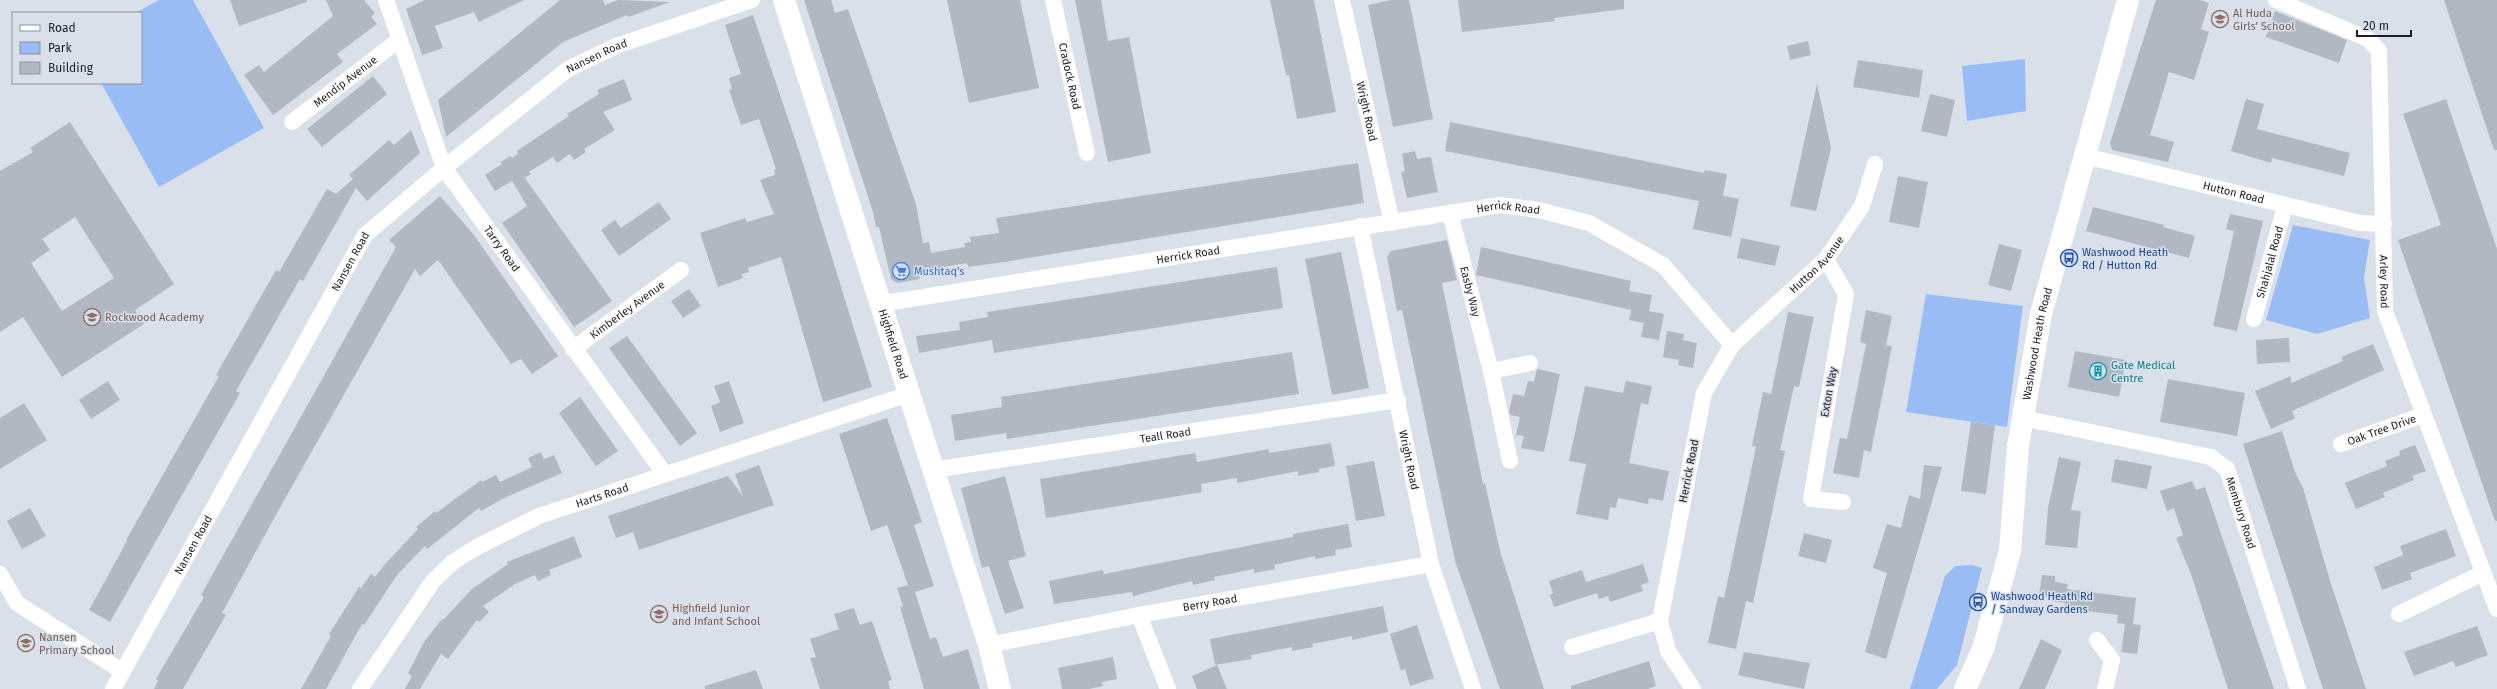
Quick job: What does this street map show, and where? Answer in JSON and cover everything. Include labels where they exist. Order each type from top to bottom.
[{"type":"main road","name":"Highfield Road","points":[[784,0],[879,304],[989,645],[1000,689]]},
{"type":"main road","name":"Washwood Heath Road","points":[[1965,689],[1983,649],[2010,551],[2018,446],[2041,314],[2128,0]]},
{"type":"street","name":"Nansen Road","points":[[113,689],[365,235],[444,168],[568,69],[616,46],[752,0]]},
{"type":"street","name":"Cradock Road","points":[[1052,0],[1087,153]]},
{"type":"street","name":"Wright Road","points":[[1342,0],[1392,223]]},
{"type":"street","name":"Arley Road","points":[[2276,0],[2368,38],[2379,51],[2386,311],[2423,415],[2497,609]]},
{"type":"street","name":"Tarry Road","points":[[388,1],[399,40],[444,168],[573,349],[664,472]]},
{"type":"street","name":"Mendip Avenue","points":[[292,122],[399,40]]},
{"type":"street","name":"Hutton Road","points":[[2085,156],[2285,206],[2360,223],[2384,224]]},
{"type":"street","name":"Hutton Avenue","points":[[1732,345],[1826,259],[1862,206],[1875,164]]},
{"type":"street","name":"Herrick Road","points":[[879,304],[1360,226],[1392,223],[1500,205],[1539,210],[1589,223],[1663,265],[1732,345],[1704,393],[1660,621],[1668,651],[1693,689]]},
{"type":"street","name":"Shahjalal Road","points":[[2254,319],[2285,206]]},
{"type":"street","name":"Easby Way","points":[[1450,213],[1491,371],[1510,461]]},
{"type":"street","name":"Wright Road","points":[[1360,226],[1398,400],[1431,564],[1473,689]]},
{"type":"street","name":"Exton Way","points":[[1826,259],[1846,294],[1811,499],[1843,502]]},
{"type":"street","name":"Kimberley Avenue","points":[[573,349],[681,270]]},
{"type":"street","points":[[1491,371],[1530,363]]},
{"type":"street","name":"Harts Road","points":[[360,689],[433,581],[453,562],[477,547],[538,516],[664,472],[909,394]]},
{"type":"street","name":"Teall Road","points":[[933,470],[1398,400]]},
{"type":"street","name":"Oak Tree Drive","points":[[2341,444],[2423,415]]},
{"type":"street","name":"Membury Road","points":[[2023,418],[2211,457],[2227,469],[2298,689]]},
{"type":"street","name":"Berry Road","points":[[989,645],[1140,615],[1431,564]]},
{"type":"street","points":[[2399,614],[2483,572]]},
{"type":"street","points":[[0,574],[17,603],[123,672]]},
{"type":"street","points":[[1140,615],[1168,689]]},
{"type":"street","points":[[1572,647],[1660,621]]},
{"type":"street","points":[[2097,640],[2112,660],[2105,689]]},
{"type":"green space","points":[[159,0],[193,0],[264,128],[159,187],[102,84],[142,84],[142,12],[137,12]]},
{"type":"green space","points":[[2025,59],[2026,111],[1967,121],[1962,66]]},
{"type":"green space","points":[[2293,225],[2370,240],[2364,277],[2370,318],[2317,334],[2266,320]]},
{"type":"green space","points":[[1926,294],[2023,306],[2007,427],[1906,412]]},
{"type":"green space","points":[[1972,565],[1982,568],[1957,665],[1937,689],[1910,689],[1945,576],[1955,566]]},
{"type":"building","points":[[230,0],[307,0],[307,2],[239,26]]},
{"type":"building","points":[[326,0],[364,0],[375,13],[371,17],[377,24],[337,54],[343,62],[273,115],[244,75],[259,65],[264,72],[333,16]]},
{"type":"building","points":[[425,0],[524,0],[479,22],[474,12],[435,26],[443,48],[422,55],[406,9]]},
{"type":"building","points":[[560,0],[603,0],[605,5],[618,0],[670,2],[628,17],[627,15],[563,42],[446,137],[438,100]]},
{"type":"building","points":[[804,0],[831,0],[835,13],[848,9],[916,204],[923,243],[929,242],[931,253],[965,247],[964,243],[971,242],[970,237],[999,233],[996,218],[1358,163],[1364,203],[1004,262],[968,267],[967,263],[955,265],[918,272],[920,279],[897,283],[891,279],[879,227],[876,227],[873,212]]},
{"type":"building","points":[[947,0],[1020,0],[1039,88],[969,103]]},
{"type":"building","points":[[1075,0],[1101,0],[1108,41],[1129,37],[1151,153],[1108,162]]},
{"type":"building","points":[[1270,0],[1314,0],[1336,112],[1297,119],[1289,75],[1286,75]]},
{"type":"building","points":[[1390,0],[1409,0],[1433,119],[1393,127],[1368,5]]},
{"type":"building","points":[[1458,0],[1624,0],[1624,9],[1554,18],[1555,21],[1462,32]]},
{"type":"building","points":[[2156,0],[2200,0],[2209,3],[2201,29],[2209,32],[2194,80],[2169,72],[2150,135],[2174,142],[2168,162],[2112,150],[2110,143]]},
{"type":"building","points":[[2444,0],[2497,0],[2497,150],[2494,150]]},
{"type":"building","points":[[2275,11],[2347,40],[2339,63],[2266,37]]},
{"type":"building","points":[[753,15],[801,157],[872,387],[823,402],[781,257],[748,268],[749,272],[742,274],[743,278],[718,287],[700,233],[745,218],[747,222],[774,214],[760,180],[775,175],[774,170],[776,169],[759,119],[741,125],[729,90],[732,89],[729,78],[741,74],[725,25]]},
{"type":"building","points":[[1808,41],[1811,55],[1790,60],[1787,46]]},
{"type":"building","points":[[1858,60],[1923,70],[1919,98],[1853,87]]},
{"type":"building","points":[[373,76],[387,94],[322,147],[307,129]]},
{"type":"building","points":[[624,79],[632,100],[603,112],[615,130],[584,149],[586,152],[574,160],[570,154],[557,163],[553,157],[529,172],[531,174],[525,178],[612,301],[574,327],[502,223],[527,206],[512,181],[495,191],[485,175],[502,164],[501,162],[510,156],[512,158],[518,154],[517,151],[569,116],[567,114],[599,94],[597,90]]},
{"type":"building","points":[[1817,84],[1831,148],[1816,211],[1790,206]]},
{"type":"building","points":[[1930,94],[1955,100],[1947,137],[1921,131]]},
{"type":"building","points":[[2246,99],[2264,104],[2257,129],[2350,153],[2344,176],[2272,158],[2271,163],[2231,151]]},
{"type":"building","points":[[2446,99],[2497,249],[2497,521],[2495,521],[2398,240],[2441,225],[2403,114]]},
{"type":"building","points":[[70,122],[174,284],[135,310],[144,324],[62,377],[23,317],[0,332],[0,171],[33,152],[30,148]],"holes":[[[75,217],[114,278],[62,311],[31,263],[50,250],[42,239]]]},
{"type":"building","points":[[1450,122],[1704,173],[1705,170],[1727,174],[1723,196],[1739,199],[1731,237],[1693,229],[1699,201],[1445,151]]},
{"type":"building","points":[[411,130],[420,153],[367,201],[356,188],[303,281],[300,279],[236,391],[240,393],[110,622],[89,610],[127,541],[126,540],[219,376],[216,375],[276,270],[279,272],[327,189],[336,194],[353,179],[349,175],[389,140],[394,145]]},
{"type":"building","points":[[1415,151],[1417,159],[1431,157],[1438,192],[1407,198],[1401,172],[1405,171],[1402,154]]},
{"type":"building","points":[[1898,176],[1928,182],[1919,228],[1889,222]]},
{"type":"building","points":[[440,196],[474,235],[558,356],[532,374],[521,359],[511,364],[438,260],[420,276],[415,269],[282,504],[222,613],[226,615],[183,689],[154,689],[158,681],[156,679],[204,597],[201,595],[396,247],[389,240]]},
{"type":"building","points":[[659,202],[671,219],[619,256],[601,230],[615,220],[621,228]]},
{"type":"building","points":[[2093,207],[2164,225],[2163,227],[2195,236],[2189,258],[2086,231]]},
{"type":"building","points":[[2230,214],[2263,221],[2237,331],[2213,326],[2234,231],[2226,229]]},
{"type":"building","points":[[1741,238],[1780,246],[1775,266],[1737,258]]},
{"type":"building","points":[[1447,240],[1457,280],[1442,283],[1483,484],[1485,483],[1500,551],[1544,689],[1500,689],[1455,561],[1402,310],[1397,311],[1387,257],[1391,251]]},
{"type":"building","points":[[1999,244],[2022,250],[2011,291],[1988,285]]},
{"type":"building","points":[[1481,247],[1631,281],[1629,291],[1652,295],[1649,311],[1664,314],[1659,340],[1641,337],[1644,323],[1629,320],[1631,310],[1476,275]]},
{"type":"building","points":[[1341,252],[1369,388],[1332,395],[1305,259]]},
{"type":"building","points":[[1277,267],[1283,308],[994,353],[992,340],[919,353],[916,336],[960,330],[959,322],[988,317],[987,312]]},
{"type":"building","points":[[689,289],[701,306],[683,318],[671,301]]},
{"type":"building","points":[[1866,310],[1892,316],[1886,345],[1892,346],[1871,452],[1864,450],[1859,478],[1833,473],[1840,438],[1847,439],[1866,344],[1860,342]]},
{"type":"building","points":[[1788,312],[1814,317],[1799,387],[1794,386],[1780,450],[1785,451],[1753,603],[1746,601],[1736,649],[1708,643],[1718,596],[1724,598],[1756,447],[1752,446],[1763,392],[1771,394]]},
{"type":"building","points":[[1667,331],[1684,334],[1683,340],[1697,343],[1693,368],[1678,365],[1679,360],[1663,357]]},
{"type":"building","points":[[627,336],[697,433],[680,446],[609,348]]},
{"type":"building","points":[[2289,338],[2290,362],[2257,364],[2256,340]]},
{"type":"building","points":[[2373,344],[2384,370],[2292,411],[2295,418],[2271,429],[2255,391],[2291,376],[2291,383],[2343,361],[2341,357]]},
{"type":"building","name":"Gate Medical Centre","points":[[2075,351],[2126,360],[2119,397],[2068,387]]},
{"type":"building","points":[[1292,352],[1299,394],[1007,439],[1006,433],[955,441],[951,415],[1002,407],[1001,397]]},
{"type":"building","points":[[1537,369],[1560,374],[1544,452],[1521,448],[1524,436],[1516,435],[1520,417],[1510,415],[1509,411],[1513,394],[1524,396],[1528,381],[1534,382]]},
{"type":"building","points":[[2168,379],[2245,393],[2237,436],[2160,422]]},
{"type":"building","points":[[108,381],[120,400],[91,419],[79,400]]},
{"type":"building","points":[[729,381],[744,423],[720,432],[711,406],[720,402],[714,386]]},
{"type":"building","points":[[1626,381],[1652,386],[1648,405],[1641,403],[1629,463],[1669,471],[1663,501],[1649,498],[1648,504],[1618,498],[1616,508],[1610,507],[1608,520],[1576,514],[1586,464],[1569,461],[1585,386],[1623,393]]},
{"type":"building","points":[[580,397],[618,451],[596,466],[559,413]]},
{"type":"building","points":[[24,403],[47,440],[0,469],[0,418]]},
{"type":"building","points":[[887,418],[922,522],[914,525],[934,586],[915,592],[930,639],[936,637],[943,657],[968,649],[980,689],[924,689],[900,607],[903,606],[897,588],[908,585],[887,525],[871,531],[839,434]]},
{"type":"building","points":[[1971,422],[1995,425],[1986,494],[1961,491]]},
{"type":"building","points":[[2282,431],[2295,472],[2303,488],[2331,584],[2366,689],[2323,689],[2243,444]]},
{"type":"building","points":[[1331,443],[1335,466],[1319,469],[1319,472],[1298,476],[1298,471],[1237,483],[1237,478],[1201,484],[1202,492],[1046,518],[1040,479],[1195,453],[1197,462],[1269,449],[1269,453]]},
{"type":"building","points":[[2415,445],[2426,471],[2412,476],[2414,480],[2383,493],[2385,497],[2356,509],[2345,483],[2387,466],[2385,461],[2400,455],[2399,451]]},
{"type":"building","points":[[541,452],[544,459],[554,455],[562,473],[506,497],[481,511],[479,508],[427,549],[425,546],[397,575],[364,625],[362,624],[326,689],[301,689],[331,636],[329,634],[359,587],[361,588],[371,574],[375,577],[418,529],[416,527],[435,511],[436,513],[481,480],[482,482],[496,475],[500,482],[532,467],[528,458]]},
{"type":"building","points":[[2059,457],[2081,462],[2071,510],[2081,511],[2077,548],[2045,545],[2048,508]]},
{"type":"building","points":[[2115,459],[2152,466],[2147,489],[2111,482]]},
{"type":"building","points":[[1374,461],[1385,516],[1356,521],[1346,466]]},
{"type":"building","points":[[759,465],[774,505],[639,550],[633,532],[616,538],[608,516],[728,476],[743,496],[735,474]]},
{"type":"building","points":[[1924,465],[1942,467],[1886,659],[1865,652],[1887,573],[1873,568],[1887,524],[1901,528],[1909,495],[1920,499]]},
{"type":"building","points":[[1005,476],[1026,556],[1008,561],[1024,608],[1005,614],[989,566],[982,568],[961,488]]},
{"type":"building","points":[[2192,481],[2196,490],[2205,487],[2274,689],[2228,689],[2191,574],[2176,538],[2183,535],[2174,508],[2167,511],[2160,491]]},
{"type":"building","points":[[30,508],[46,536],[22,549],[7,521]]},
{"type":"building","points":[[1348,524],[1352,547],[1335,550],[1336,555],[1315,559],[1315,556],[1274,565],[1275,569],[1254,573],[1254,569],[1214,577],[1215,580],[1193,585],[1192,581],[1133,596],[1132,592],[1054,604],[1049,581],[1103,570],[1104,574],[1293,537],[1293,534]]},
{"type":"building","points":[[2446,529],[2456,556],[2410,573],[2412,579],[2382,590],[2374,567],[2403,555],[2400,546]]},
{"type":"building","points":[[1804,533],[1832,540],[1826,563],[1798,556]]},
{"type":"building","points":[[574,536],[582,557],[549,570],[551,575],[538,581],[535,575],[515,584],[483,606],[489,612],[479,622],[477,620],[448,659],[441,654],[420,689],[405,689],[412,676],[408,673],[424,642],[442,619],[443,620],[472,589],[508,564],[507,562]]},
{"type":"building","points":[[1643,564],[1649,582],[1641,585],[1643,591],[1610,602],[1608,596],[1599,599],[1597,593],[1554,607],[1550,595],[1553,593],[1549,581],[1582,570],[1586,582]]},
{"type":"building","points":[[2042,575],[2055,576],[2055,582],[2068,584],[2067,589],[2136,598],[2133,624],[2141,625],[2137,654],[2121,652],[2125,624],[2117,623],[2118,615],[2064,608],[2065,603],[2052,601],[2052,597],[2039,595]]},
{"type":"building","points":[[1383,606],[1388,632],[1352,640],[1352,636],[1312,644],[1313,647],[1292,651],[1292,647],[1251,655],[1252,659],[1215,665],[1210,639]]},
{"type":"building","points":[[854,608],[860,625],[872,621],[892,680],[888,681],[890,689],[820,689],[810,658],[816,657],[810,639],[839,629],[834,614]]},
{"type":"building","points":[[1417,625],[1434,678],[1410,686],[1405,669],[1401,671],[1390,634]]},
{"type":"building","points":[[2477,626],[2488,655],[2456,667],[2453,661],[2414,676],[2404,652]]},
{"type":"building","points":[[2041,639],[2062,650],[2045,689],[2019,689]]},
{"type":"building","points":[[1744,652],[1810,663],[1804,689],[1738,675]]},
{"type":"building","points":[[1113,657],[1117,679],[1102,682],[1103,686],[1089,689],[1062,689],[1058,668]]},
{"type":"building","points":[[1649,661],[1656,686],[1648,689],[1571,689],[1571,686]]},
{"type":"building","points":[[1217,665],[1227,689],[1197,689],[1192,676]]},
{"type":"building","points":[[756,670],[763,689],[705,689],[705,686]]},
{"type":"place","name":"Al Huda Girls' School","points":[[2220,19]]},
{"type":"place","name":"Washwood Heath Rd / Hutton Rd","points":[[2069,258]]},
{"type":"place","name":"Mushtaq's","points":[[901,271]]},
{"type":"place","name":"Rockwood Academy","points":[[92,317]]},
{"type":"place","name":"Gate Medical Centre","points":[[2098,371]]},
{"type":"place","name":"Washwood Heath Rd / Sandway Gardens","points":[[1978,602]]},
{"type":"place","name":"Highfield Junior and Infant School","points":[[659,614]]},
{"type":"place","name":"Nansen Primary School","points":[[26,643]]}]
